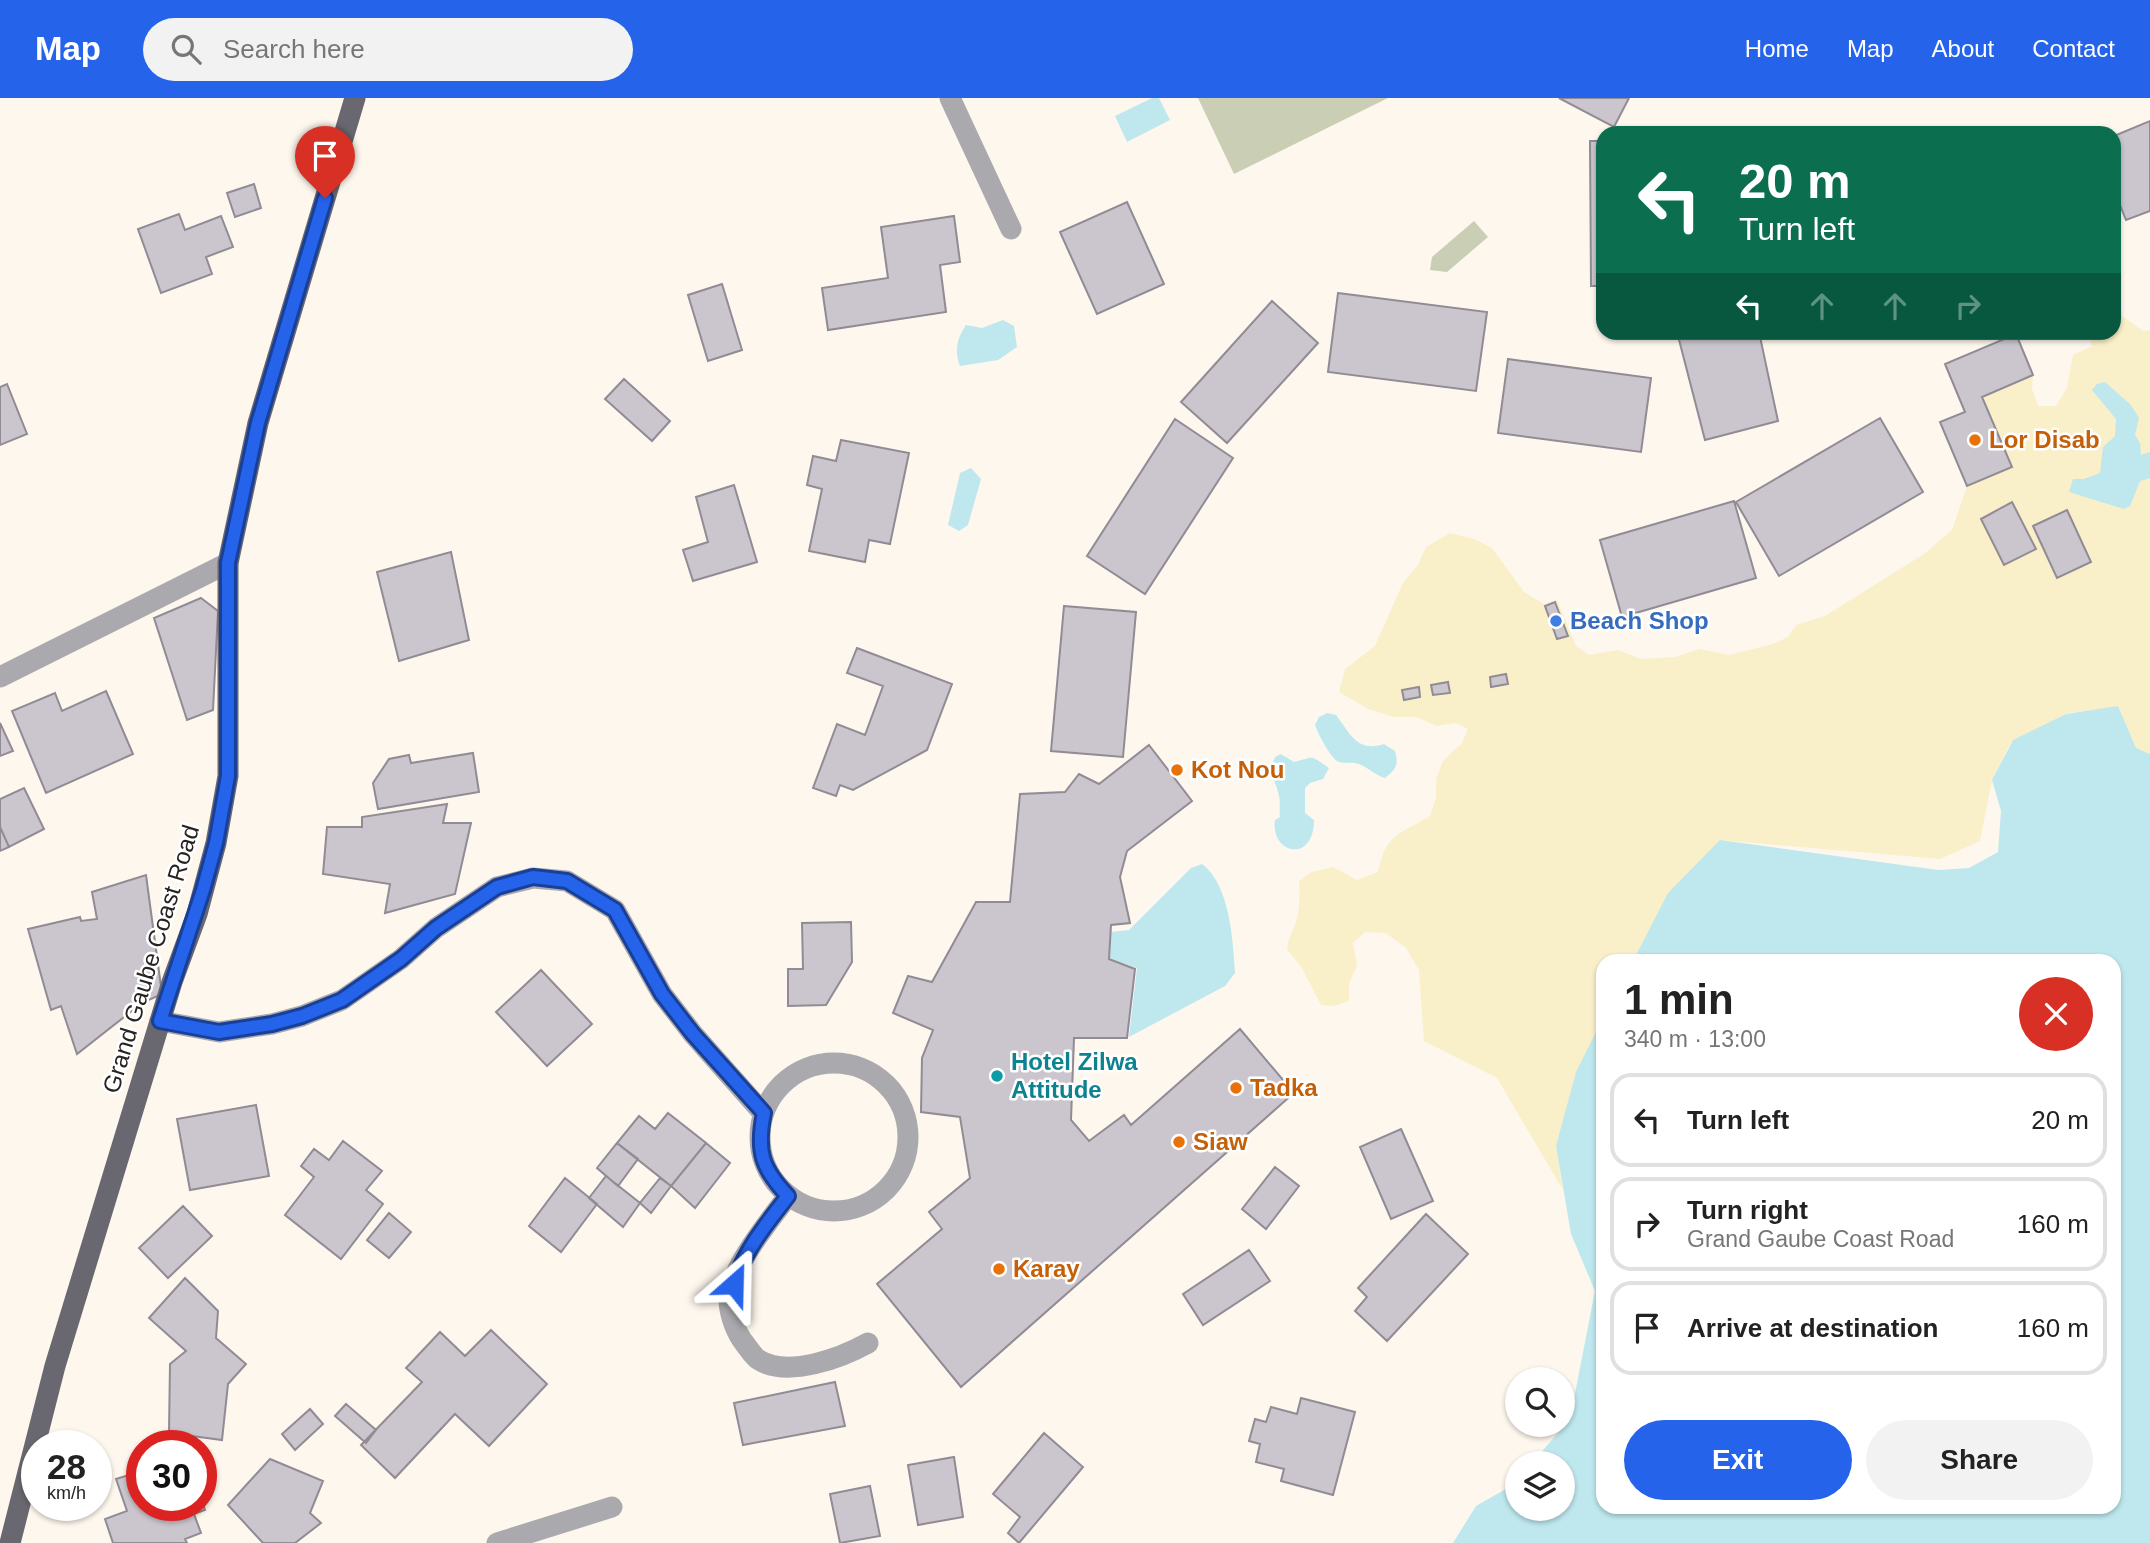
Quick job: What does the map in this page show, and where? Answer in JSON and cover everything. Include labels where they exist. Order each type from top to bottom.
[{"type":"main road","name":"Grand Gaube Coast Road","points":[[10,1543],[55,1366],[216,843],[228,776],[228,563],[258,423],[355,98]]},
{"type":"street","points":[[950,98],[1011,229]]},
{"type":"street","points":[[0,677],[228,563]]},
{"type":"street","points":[[160,1021],[219,1032],[272,1024],[302,1016],[342,1000],[401,959],[436,928],[497,887],[533,877],[567,881],[615,910],[662,994],[693,1034],[764,1113]]},
{"type":"street","points":[[822,1063],[846,1064],[869,1071],[888,1086],[902,1106],[908,1130],[906,1154],[896,1178],[880,1196],[858,1208],[834,1212],[809,1208],[788,1196],[772,1180],[762,1159],[759,1136],[764,1113],[773,1095],[786,1080],[803,1069],[822,1063]]},
{"type":"street","points":[[788,1196],[762,1230],[739,1269],[729,1299],[737,1334],[759,1360],[785,1368],[847,1354],[868,1343]]},
{"type":"street","points":[[497,1543],[612,1507]]},
{"type":"green space","points":[[1198,98],[1388,98],[1234,174]]},
{"type":"green space","points":[[1474,221],[1488,237],[1447,272],[1430,270],[1432,257]]},
{"type":"sand","points":[[2121,315],[2143,331],[2150,330],[2150,754],[2136,748],[2118,707],[2068,713],[2011,742],[1992,780],[1980,841],[1940,859],[1720,840],[1638,954],[1596,954],[1596,1040],[1556,1146],[1563,1190],[1497,1078],[1424,1041],[1419,970],[1406,948],[1386,933],[1365,932],[1353,943],[1357,965],[1349,983],[1349,1001],[1334,1006],[1321,1005],[1302,968],[1287,949],[1298,912],[1299,881],[1312,872],[1333,867],[1357,880],[1378,872],[1385,849],[1395,836],[1430,816],[1436,798],[1436,779],[1443,761],[1462,743],[1468,729],[1456,723],[1436,726],[1417,717],[1394,717],[1368,709],[1339,692],[1345,669],[1375,646],[1403,583],[1418,565],[1426,547],[1450,533],[1474,539],[1492,548],[1524,592],[1544,604],[1557,600],[1576,646],[1589,655],[1618,650],[1641,659],[1676,657],[1699,649],[1729,655],[1773,644],[1788,637],[1796,625],[1825,616],[1924,554],[1952,530],[1967,486],[2012,467],[1982,397],[2033,375],[2032,389],[2038,406],[2056,406],[2067,388],[2073,355],[2092,346],[2090,340],[2121,340]]},
{"type":"water","points":[[1152,98],[1159,98],[1170,120],[1127,142],[1115,116]]},
{"type":"water","points":[[1003,320],[1014,326],[1017,347],[998,360],[960,366],[957,345],[966,325],[982,328]]},
{"type":"water","points":[[2105,382],[2131,405],[2139,418],[2135,435],[2140,443],[2141,455],[2150,452],[2150,478],[2140,481],[2130,506],[2124,509],[2069,492],[2073,479],[2084,479],[2100,473],[2103,447],[2115,436],[2116,419],[2092,390],[2097,384]]},
{"type":"water","points":[[971,468],[981,479],[968,525],[959,531],[948,525],[960,473]]},
{"type":"water","points":[[2118,706],[2136,748],[2150,754],[2150,1543],[1453,1543],[1476,1506],[1505,1489],[1505,1521],[1575,1521],[1575,1451],[1542,1451],[1554,1437],[1575,1437],[1575,1393],[1595,1291],[1571,1234],[1556,1146],[1576,1072],[1596,1032],[1596,1514],[2121,1514],[2121,954],[1637,954],[1668,893],[1720,840],[1938,870],[1969,868],[1998,852],[2001,811],[1992,780],[2013,740],[2066,714]]},
{"type":"water","points":[[1327,713],[1336,715],[1361,744],[1384,744],[1395,751],[1397,760],[1392,772],[1385,778],[1358,764],[1336,760],[1325,746],[1315,725],[1319,717]]},
{"type":"water","points":[[1281,754],[1294,762],[1314,759],[1329,768],[1323,779],[1310,783],[1305,788],[1305,813],[1314,820],[1312,834],[1300,848],[1285,847],[1275,832],[1275,820],[1280,817],[1280,801],[1272,767],[1275,757]]},
{"type":"water","points":[[1202,864],[1219,885],[1224,899],[1231,930],[1235,973],[1225,986],[1129,1037],[1137,968],[1109,958],[1111,932],[1129,930],[1191,868]]},
{"type":"building","points":[[1559,98],[1629,98],[1612,126]]},
{"type":"building","points":[[2150,121],[2150,211],[2126,220],[2121,208],[2121,133]]},
{"type":"building","points":[[1590,141],[1596,141],[1596,286],[1591,286]]},
{"type":"building","points":[[254,184],[261,208],[235,217],[227,193]]},
{"type":"building","points":[[1127,202],[1164,284],[1097,314],[1060,232]]},
{"type":"building","points":[[179,214],[185,230],[221,216],[233,247],[206,257],[212,274],[161,293],[138,229]]},
{"type":"building","points":[[954,216],[960,262],[940,265],[946,312],[828,330],[822,288],[888,278],[881,227]]},
{"type":"building","points":[[722,284],[742,350],[708,361],[688,295]]},
{"type":"building","points":[[1338,293],[1487,312],[1476,391],[1328,372]]},
{"type":"building","points":[[1272,301],[1318,343],[1227,443],[1181,402]]},
{"type":"building","points":[[1679,340],[1761,340],[1778,421],[1705,440]]},
{"type":"building","points":[[2002,340],[2018,340],[2033,375],[1982,397],[2012,467],[1967,486],[1940,422],[1965,412],[1945,364]]},
{"type":"building","points":[[1508,359],[1651,378],[1641,452],[1498,433]]},
{"type":"building","points":[[624,379],[670,421],[652,441],[605,399]]},
{"type":"building","points":[[7,384],[27,434],[0,445],[0,387]]},
{"type":"building","points":[[1880,418],[1923,492],[1779,576],[1736,502]]},
{"type":"building","points":[[1175,419],[1233,458],[1145,594],[1087,556]]},
{"type":"building","points":[[841,440],[909,453],[890,544],[869,540],[865,562],[809,551],[822,489],[807,485],[813,456],[836,461]]},
{"type":"building","points":[[734,485],[757,562],[693,581],[683,550],[708,542],[696,497]]},
{"type":"building","points":[[1734,501],[1756,578],[1622,617],[1600,540]]},
{"type":"building","points":[[2012,502],[2036,549],[2004,565],[1981,519]]},
{"type":"building","points":[[2067,510],[2091,562],[2057,578],[2033,526]]},
{"type":"building","points":[[451,552],[469,640],[399,661],[377,572]]},
{"type":"building","points":[[201,598],[218,611],[213,710],[187,720],[154,618]]},
{"type":"building","name":"Beach Shop","points":[[1555,602],[1568,636],[1557,639],[1545,606]]},
{"type":"building","points":[[1064,606],[1136,612],[1123,757],[1051,751]]},
{"type":"building","points":[[857,648],[952,684],[927,750],[853,790],[840,785],[836,796],[813,788],[837,724],[865,735],[883,686],[847,673]]},
{"type":"building","points":[[1506,674],[1508,684],[1491,687],[1490,677]]},
{"type":"building","points":[[1448,682],[1450,693],[1433,695],[1431,685]]},
{"type":"building","points":[[1419,687],[1420,697],[1404,700],[1402,690]]},
{"type":"building","points":[[106,691],[133,754],[46,793],[12,711],[55,693],[62,711]]},
{"type":"building","points":[[0,723],[13,751],[0,756]]},
{"type":"building","name":"Hotel Zilwa Attitude","points":[[1149,745],[1192,801],[1127,851],[1120,877],[1130,923],[1111,925],[1109,959],[1135,969],[1127,1038],[1074,1038],[1071,1120],[1089,1141],[1124,1115],[1131,1125],[1240,1029],[1294,1093],[961,1387],[877,1284],[942,1229],[929,1212],[970,1178],[960,1117],[921,1112],[922,1058],[933,1030],[893,1013],[908,976],[932,982],[976,902],[1010,902],[1020,794],[1065,792],[1079,774],[1099,784]]},
{"type":"building","points":[[473,753],[479,792],[378,809],[373,783],[389,759],[409,755],[411,763]]},
{"type":"building","points":[[24,788],[44,829],[9,847],[0,827],[0,799]]},
{"type":"building","points":[[447,804],[443,823],[471,823],[455,894],[385,913],[390,884],[323,874],[327,827],[362,827],[362,817]]},
{"type":"building","points":[[0,827],[9,847],[0,851]]},
{"type":"building","points":[[146,875],[162,994],[142,1003],[77,1054],[61,1006],[51,1010],[28,929],[80,917],[81,921],[97,919],[92,892]]},
{"type":"building","points":[[851,922],[852,962],[826,1005],[788,1006],[788,969],[803,969],[802,923]]},
{"type":"building","points":[[541,970],[592,1024],[547,1066],[496,1012]]},
{"type":"building","points":[[256,1105],[269,1176],[190,1190],[177,1119]]},
{"type":"building","points":[[668,1113],[706,1143],[671,1186],[617,1143],[639,1116],[655,1129]]},
{"type":"building","points":[[1401,1129],[1433,1201],[1391,1219],[1360,1147]]},
{"type":"building","points":[[343,1141],[382,1171],[366,1190],[383,1204],[341,1259],[285,1215],[314,1177],[301,1166],[314,1149],[329,1160]]},
{"type":"building","points":[[617,1143],[638,1159],[618,1186],[597,1168]]},
{"type":"building","points":[[706,1143],[730,1163],[695,1208],[671,1186]]},
{"type":"building","points":[[1275,1167],[1299,1186],[1266,1229],[1242,1209]]},
{"type":"building","points":[[606,1176],[640,1203],[623,1227],[589,1198]]},
{"type":"building","points":[[565,1178],[597,1204],[561,1252],[529,1226]]},
{"type":"building","points":[[660,1178],[671,1186],[651,1213],[640,1203]]},
{"type":"building","points":[[183,1206],[212,1236],[168,1278],[139,1248]]},
{"type":"building","points":[[389,1213],[411,1232],[389,1258],[367,1240]]},
{"type":"building","points":[[1426,1214],[1468,1254],[1387,1341],[1355,1311],[1367,1297],[1358,1288]]},
{"type":"building","points":[[1249,1250],[1270,1281],[1203,1325],[1183,1294]]},
{"type":"building","points":[[185,1278],[218,1311],[216,1338],[246,1364],[228,1384],[222,1440],[217,1439],[217,1430],[169,1430],[170,1364],[186,1351],[149,1318]]},
{"type":"building","points":[[491,1330],[547,1384],[489,1446],[455,1414],[395,1478],[361,1445],[422,1382],[406,1368],[440,1332],[465,1356]]},
{"type":"building","points":[[835,1382],[845,1426],[743,1445],[734,1403]]},
{"type":"building","points":[[1301,1398],[1355,1412],[1333,1495],[1281,1481],[1284,1469],[1256,1462],[1260,1444],[1249,1441],[1255,1419],[1266,1422],[1271,1407],[1297,1414]]},
{"type":"building","points":[[346,1404],[376,1430],[366,1443],[335,1416]]},
{"type":"building","points":[[310,1409],[323,1424],[295,1450],[282,1434]]},
{"type":"building","points":[[1044,1433],[1083,1467],[1019,1543],[1008,1533],[1020,1517],[993,1494]]},
{"type":"building","points":[[954,1457],[963,1517],[918,1525],[908,1465]]},
{"type":"building","points":[[270,1459],[323,1481],[310,1513],[321,1523],[295,1543],[263,1543],[228,1505]]},
{"type":"building","points":[[126,1476],[126,1508],[116,1479]]},
{"type":"building","points":[[870,1486],[880,1536],[840,1543],[830,1494]]},
{"type":"building","points":[[126,1511],[126,1521],[197,1521],[201,1533],[185,1539],[187,1543],[113,1543],[106,1521],[112,1521],[112,1516]]},
{"type":"place","name":"Lor Disab","points":[[1975,440]]},
{"type":"place","name":"Beach Shop","points":[[1556,621]]},
{"type":"place","name":"Kot Nou","points":[[1177,770]]},
{"type":"place","name":"Hotel Zilwa Attitude","points":[[997,1076]]},
{"type":"place","name":"Tadka","points":[[1236,1088]]},
{"type":"place","name":"Siaw","points":[[1179,1142]]},
{"type":"place","name":"Karay","points":[[999,1269]]},
{"type":"route","points":[[325,198],[258,423],[228,563],[228,776],[216,843],[197,914],[160,1021],[219,1032],[272,1024],[302,1016],[342,1000],[401,959],[436,928],[497,887],[533,877],[567,881],[615,910],[662,994],[693,1034],[764,1113],[759,1136],[762,1159],[772,1180],[788,1196],[762,1230],[739,1269],[734,1284]]}]
